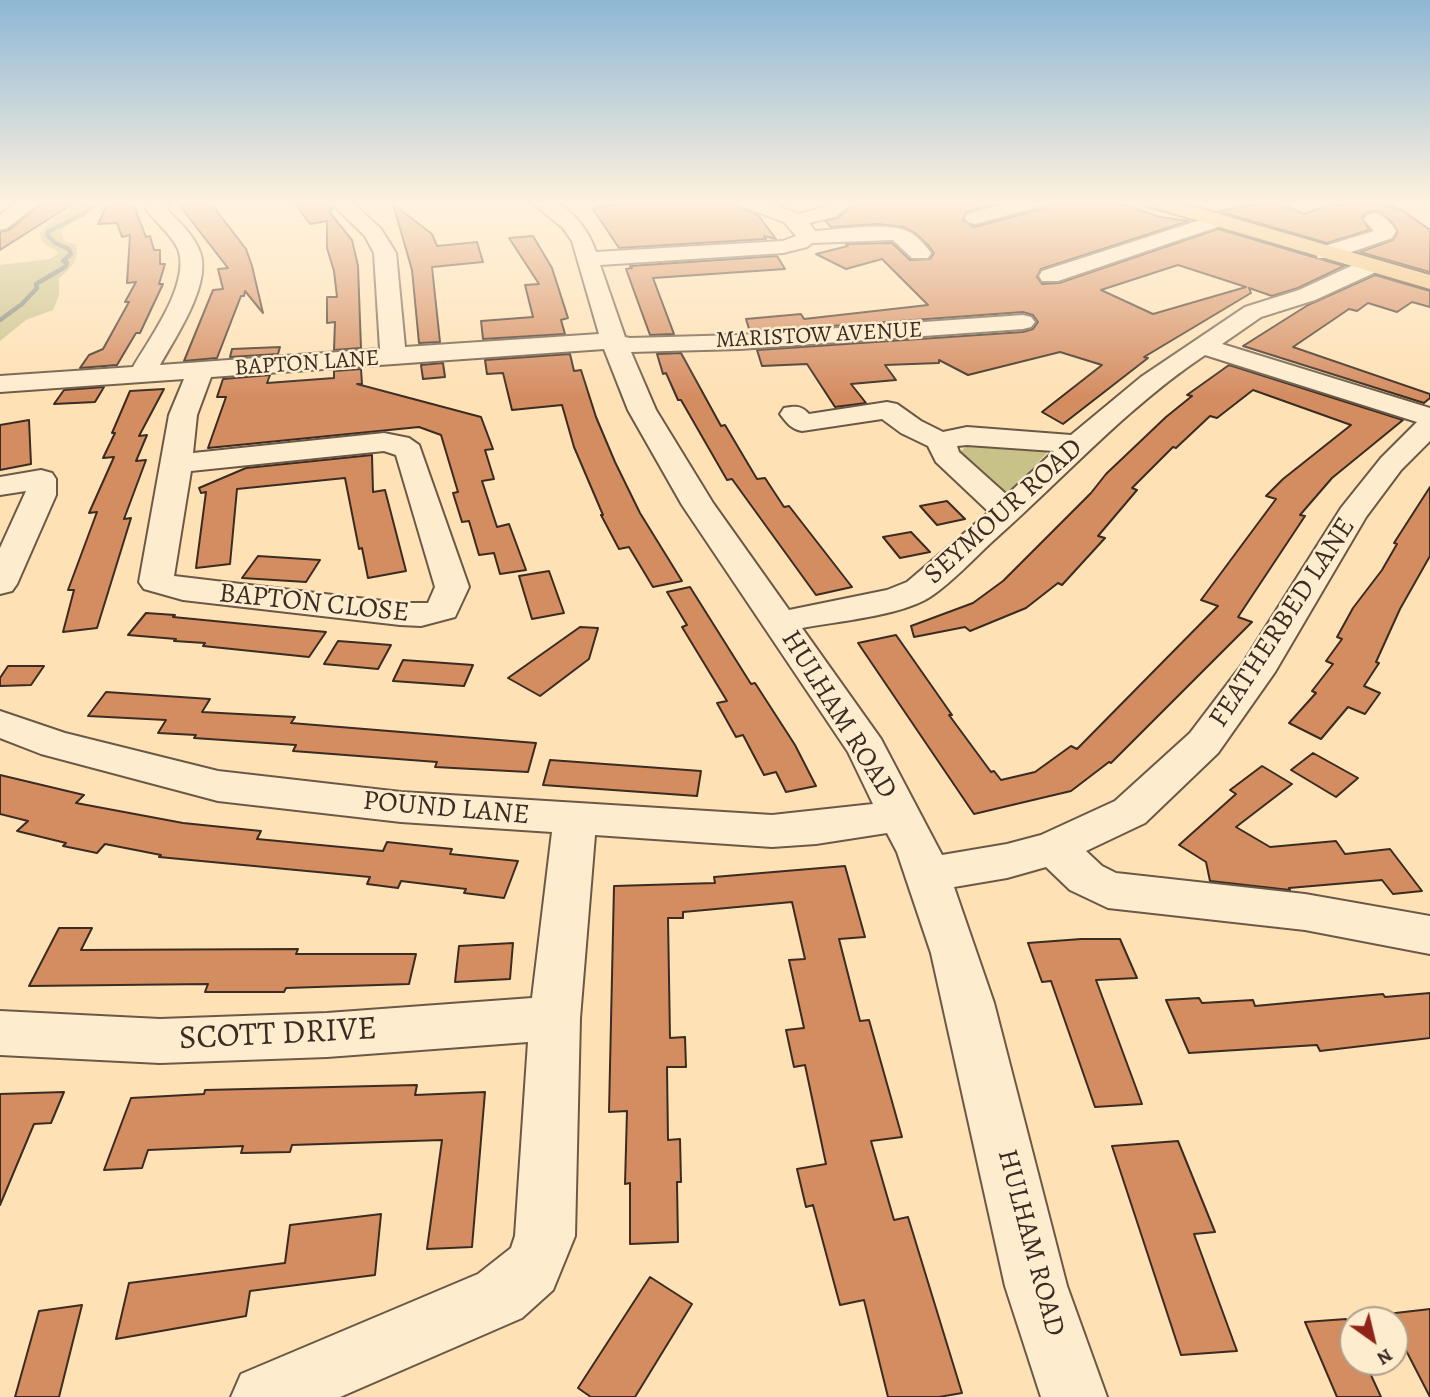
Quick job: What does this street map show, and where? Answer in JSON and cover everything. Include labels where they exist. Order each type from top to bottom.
[{"type":"highway","points":[[1371,266],[1430,282]]},
{"type":"street","points":[[142,374],[171,325],[192,266]]},
{"type":"street","points":[[385,266],[393,358]]},
{"type":"street","name":"HULHAM ROAD","points":[[589,266],[614,342],[632,387],[656,433],[698,505],[867,749],[928,874],[969,1003],[1037,1286],[1074,1397]]},
{"type":"street","points":[[1046,277],[1079,266]]},
{"type":"street","name":"SEYMOUR ROAD","points":[[780,622],[897,599],[919,589],[1007,512],[1078,444],[1150,383],[1253,312],[1307,295],[1370,266]]},
{"type":"street","name":"MARISTOW AVENUE","points":[[614,342],[630,345],[740,342],[1024,322]]},
{"type":"street","name":"BAPTON LANE","points":[[0,384],[614,342]]},
{"type":"street","points":[[1203,346],[1430,417]]},
{"type":"street","name":"BAPTON CLOSE","points":[[177,464],[384,442],[399,444],[409,451],[452,587],[443,610],[421,615],[400,614],[183,590],[156,582],[183,415],[200,371]]},
{"type":"street","points":[[794,414],[802,423],[887,410],[911,428],[940,441],[967,436],[1078,444]]},
{"type":"street","name":"FEATHERBED LANE","points":[[928,874],[1007,861],[1054,848],[1129,812],[1204,743],[1256,672],[1352,515],[1391,464],[1430,425]]},
{"type":"street","points":[[940,441],[946,456],[1007,512]]},
{"type":"street","points":[[0,485],[41,479],[41,495],[0,584]]},
{"type":"street","name":"POUND LANE","points":[[0,724],[55,744],[219,786],[401,807],[772,831],[816,828],[901,815]]},
{"type":"street","points":[[264,1397],[500,1296],[532,1269],[545,1236],[555,1018],[575,819]]},
{"type":"street","points":[[1054,848],[1086,878],[1108,890],[1305,912],[1430,935]]},
{"type":"street","name":"SCOTT DRIVE","points":[[0,1033],[160,1041],[327,1035],[555,1018]]},
{"type":"shaded area","points":[[0,266],[72,266],[59,278],[59,295],[53,310],[26,320],[0,341]]},
{"type":"shaded area","points":[[968,445],[1046,449],[1047,453],[1006,495],[960,456],[961,451]]},
{"type":"building","points":[[128,266],[164,266],[159,284],[163,284],[140,333],[136,333],[117,365],[80,368],[89,355],[103,349],[129,302],[125,302],[136,282],[127,283]]},
{"type":"building","points":[[227,266],[252,266],[263,313],[245,291],[217,358],[184,361],[213,290],[223,289],[218,269],[228,268]]},
{"type":"building","points":[[333,266],[358,266],[361,348],[334,350],[335,322],[327,323],[327,297],[337,297]]},
{"type":"building","points":[[411,266],[440,266],[432,267],[440,342],[419,343]]},
{"type":"building","points":[[527,266],[551,266],[568,318],[561,320],[565,334],[483,339],[481,321],[533,317],[525,285],[539,284]]},
{"type":"building","points":[[630,266],[783,266],[785,269],[653,278],[674,334],[650,335],[626,269],[632,268]]},
{"type":"building","points":[[889,266],[1050,266],[1041,269],[1037,277],[1042,284],[1059,283],[1108,266],[1174,266],[1101,290],[1153,314],[1246,287],[1182,266],[1344,266],[1298,288],[1272,296],[1249,288],[1251,293],[1144,357],[1148,358],[1063,424],[1042,412],[1102,365],[1060,352],[968,375],[939,360],[939,363],[885,365],[896,380],[851,384],[866,403],[835,407],[807,364],[762,366],[757,350],[1023,332],[1033,329],[1038,322],[1033,315],[1023,312],[750,332],[746,319],[801,314],[804,319],[928,305]]},
{"type":"building","points":[[1410,266],[1430,266],[1430,272]]},
{"type":"building","points":[[1375,275],[1430,291],[1430,307],[1412,302],[1397,312],[1368,303],[1357,311],[1349,309],[1293,347],[1430,394],[1430,398],[1424,403],[1243,346],[1308,305]]},
{"type":"building","points":[[280,347],[278,354],[230,357],[232,349]]},
{"type":"building","points":[[681,353],[721,426],[725,425],[757,479],[765,478],[784,507],[789,506],[852,587],[816,595],[732,479],[727,480],[681,400],[678,400],[666,373],[663,374],[657,354]]},
{"type":"building","points":[[570,354],[574,371],[581,370],[596,417],[640,513],[682,581],[653,587],[629,547],[619,549],[601,515],[574,447],[562,405],[512,410],[503,373],[487,374],[485,360]]},
{"type":"building","points":[[443,363],[445,377],[423,379],[421,365]]},
{"type":"building","points":[[1229,365],[1403,420],[1332,478],[1300,515],[1305,516],[1238,617],[1252,622],[1111,763],[1071,791],[974,814],[858,643],[896,635],[952,715],[949,715],[991,772],[994,771],[1001,780],[1035,772],[1071,746],[1077,749],[1218,606],[1201,600],[1276,499],[1266,496],[1283,479],[1351,425],[1253,390],[1217,418],[1210,416],[1176,448],[1173,447],[1132,488],[1137,490],[1098,536],[1105,538],[1062,585],[1058,583],[1026,608],[970,631],[965,627],[914,637],[911,626],[973,603],[1003,581],[1091,493],[1106,474],[1192,396],[1187,395]]},
{"type":"building","points":[[361,369],[362,384],[357,384],[481,417],[493,449],[485,450],[494,479],[482,481],[497,527],[509,524],[526,570],[500,574],[494,553],[479,555],[469,521],[462,522],[453,493],[458,492],[441,435],[419,427],[208,448],[226,397],[217,397],[223,379],[270,375],[267,383],[334,378],[334,371]]},
{"type":"building","points":[[104,387],[95,402],[54,404],[64,390]]},
{"type":"building","points":[[164,389],[139,436],[147,435],[136,461],[146,460],[124,519],[131,518],[97,628],[63,632],[74,590],[68,590],[97,512],[89,513],[114,457],[103,458],[115,433],[112,433],[130,391]]},
{"type":"building","points":[[29,420],[31,464],[0,470],[0,425]]},
{"type":"building","points":[[372,455],[373,492],[385,490],[406,571],[368,578],[362,548],[359,549],[345,478],[237,489],[230,564],[196,568],[206,492],[201,493],[199,488],[246,468]]},
{"type":"building","points":[[1430,487],[1430,556],[1400,609],[1376,662],[1379,663],[1364,686],[1380,693],[1365,714],[1348,707],[1321,739],[1289,723],[1316,693],[1312,691],[1333,664],[1326,661],[1342,639],[1337,637],[1353,608],[1382,570],[1397,544],[1394,543]]},
{"type":"building","points":[[947,501],[965,519],[937,525],[920,506]]},
{"type":"building","points":[[911,532],[930,552],[900,558],[883,537]]},
{"type":"building","points":[[258,556],[320,560],[306,582],[242,578]]},
{"type":"building","points":[[549,571],[564,613],[532,619],[519,576]]},
{"type":"building","points":[[690,587],[751,684],[755,683],[795,745],[816,786],[786,792],[776,772],[764,775],[743,735],[736,737],[717,703],[727,701],[682,627],[687,625],[667,592]]},
{"type":"building","points":[[146,613],[326,632],[309,657],[128,635]]},
{"type":"building","points":[[580,627],[598,628],[589,659],[540,696],[508,678]]},
{"type":"building","points":[[338,641],[391,645],[378,669],[324,664]]},
{"type":"building","points":[[403,660],[473,665],[464,686],[393,681]]},
{"type":"building","points":[[8,666],[44,666],[31,685],[0,686],[0,678]]},
{"type":"building","points":[[106,692],[210,699],[202,712],[295,717],[291,723],[536,743],[528,772],[435,767],[437,762],[293,751],[296,745],[158,733],[166,720],[88,716]]},
{"type":"building","points":[[1313,753],[1358,778],[1336,797],[1291,770]]},
{"type":"building","points":[[550,760],[701,771],[697,796],[543,785]]},
{"type":"building","points":[[1262,766],[1292,784],[1236,827],[1270,847],[1336,841],[1345,854],[1390,849],[1422,891],[1393,894],[1382,880],[1289,888],[1290,890],[1210,881],[1206,862],[1179,845],[1236,794],[1230,790]]},
{"type":"building","points":[[0,775],[84,795],[76,803],[183,823],[261,831],[257,839],[383,851],[387,842],[452,849],[450,854],[518,861],[504,898],[464,893],[466,889],[401,881],[398,888],[367,884],[370,877],[159,857],[161,855],[105,844],[97,853],[63,846],[66,843],[17,831],[28,821],[0,814]]},
{"type":"building","points":[[845,866],[865,937],[839,939],[860,1021],[869,1020],[902,1137],[871,1141],[894,1220],[908,1217],[962,1393],[939,1397],[888,1397],[864,1300],[840,1305],[813,1205],[806,1207],[797,1169],[826,1164],[805,1065],[794,1067],[786,1030],[804,1028],[789,960],[805,959],[792,902],[683,912],[683,918],[668,918],[670,1038],[685,1037],[686,1067],[667,1067],[668,1140],[680,1139],[681,1182],[677,1182],[678,1242],[630,1244],[630,1183],[625,1184],[627,1111],[609,1112],[614,886],[715,883],[714,877]]},
{"type":"building","points":[[59,928],[92,928],[81,950],[298,949],[296,954],[416,954],[409,984],[286,988],[284,992],[205,992],[208,984],[29,986]]},
{"type":"building","points":[[1120,939],[1137,978],[1096,980],[1142,1104],[1095,1107],[1051,981],[1042,982],[1028,943]]},
{"type":"building","points":[[513,943],[510,979],[455,982],[459,946]]},
{"type":"building","points":[[1430,993],[1430,1038],[1320,1051],[1317,1045],[1189,1053],[1166,1000],[1199,998],[1202,1003],[1253,1000],[1255,1006],[1383,994],[1385,997]]},
{"type":"building","points":[[417,1085],[415,1095],[485,1092],[472,1247],[427,1249],[442,1140],[292,1145],[290,1152],[241,1153],[243,1146],[148,1150],[142,1168],[104,1170],[131,1098],[204,1094],[205,1090]]},
{"type":"building","points":[[64,1092],[51,1123],[34,1124],[0,1205],[0,1094]]},
{"type":"building","points":[[1178,1141],[1215,1232],[1194,1234],[1237,1351],[1181,1355],[1112,1146]]},
{"type":"building","points":[[381,1214],[375,1275],[250,1291],[246,1316],[116,1339],[129,1283],[285,1263],[290,1225]]},
{"type":"building","points":[[650,1277],[692,1304],[635,1397],[591,1397],[578,1388]]},
{"type":"building","points":[[82,1305],[59,1397],[15,1397],[39,1311]]},
{"type":"building","points":[[1430,1309],[1430,1397],[1409,1356],[1409,1311]]},
{"type":"building","points":[[1339,1320],[1339,1376],[1371,1376],[1381,1397],[1337,1397],[1305,1322]]},
{"type":"waterway","points":[[0,320],[22,304],[37,288],[36,284],[65,266]]}]
